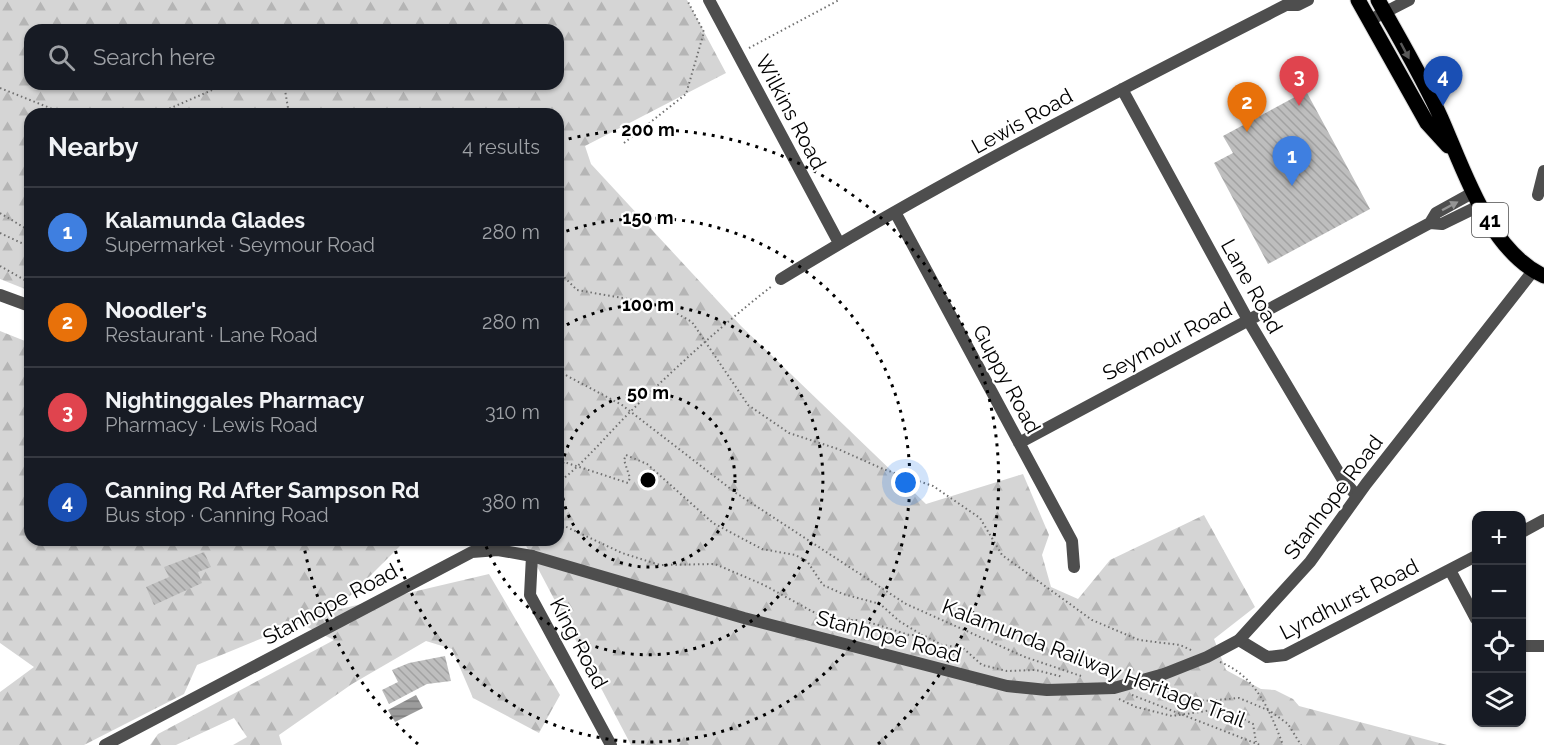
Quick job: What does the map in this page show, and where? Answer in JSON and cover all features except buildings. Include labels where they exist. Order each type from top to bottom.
[{"type":"main road","name":"41","points":[[1358,0],[1427,123],[1452,150]]},
{"type":"main road","name":"41","points":[[1381,6],[1441,118],[1452,150],[1477,199],[1506,247],[1538,274]]},
{"type":"street","name":"Wilkins Road","points":[[709,0],[839,243]]},
{"type":"street","name":"Lewis Road","points":[[781,279],[839,243],[1122,89],[1288,3],[1298,5],[1308,0]]},
{"type":"street","points":[[1370,20],[1381,6],[1409,0]]},
{"type":"street","name":"Lane Road","points":[[1122,89],[1248,320],[1343,480],[1357,496]]},
{"type":"street","points":[[1538,195],[1544,171]]},
{"type":"street","name":"Seymour Road","points":[[1019,443],[1430,223],[1436,213],[1477,199]]},
{"type":"street","name":"Guppy Road","points":[[895,212],[1072,541],[1074,567]]},
{"type":"street","name":"Stanhope Road","points":[[500,546],[744,618],[1007,686],[1047,690],[1114,688],[1207,657],[1239,640],[1310,562],[1357,496],[1538,274]]},
{"type":"street","points":[[0,295],[24,304]]},
{"type":"street","points":[[1526,529],[1544,519]]},
{"type":"street","name":"Stanhope Road","points":[[105,745],[450,562],[493,546]]},
{"type":"street","name":"King Road","points":[[532,556],[530,595],[611,745]]},
{"type":"street","name":"Lyndhurst Road","points":[[1239,640],[1267,657],[1285,656],[1472,558]]},
{"type":"street","points":[[1450,570],[1472,611]]},
{"type":"street","points":[[1526,646],[1544,646]]},
{"type":"path","points":[[624,143],[686,94],[704,32],[687,0]]},
{"type":"path","points":[[738,54],[838,0]]},
{"type":"path","points":[[0,88],[50,108]]},
{"type":"path","points":[[171,108],[212,90]]},
{"type":"path","points":[[285,90],[288,108]]},
{"type":"path","points":[[0,213],[24,227]]},
{"type":"path","points":[[0,233],[24,244]]},
{"type":"path","points":[[0,266],[24,280]]},
{"type":"path","points":[[564,277],[577,290],[662,305],[692,322],[748,405],[789,433],[838,448],[883,469],[933,486],[980,518],[1002,555],[1092,620],[1139,640],[1180,645],[1237,669],[1267,703],[1283,745]]},
{"type":"path","points":[[564,478],[578,467],[630,412],[729,320],[781,279]]},
{"type":"path","name":"Kalamunda Railway Heritage Trail","points":[[564,374],[630,412],[736,493],[906,604],[1025,657],[1081,676]]},
{"type":"path","points":[[564,462],[628,483],[630,478],[624,460],[626,455],[647,464],[713,524],[762,549],[795,555],[807,561],[823,585],[843,594],[880,604],[900,621],[923,635],[942,645],[963,648],[982,665],[1007,670],[1036,670],[1068,678]]},
{"type":"path","points":[[564,527],[622,553],[660,565],[715,564],[764,585],[828,620],[856,620],[909,635],[923,635]]},
{"type":"path","points":[[1135,682],[1205,701],[1239,698],[1270,711],[1288,724],[1301,745]]},
{"type":"path","name":"Kalamunda Railway Heritage Trail","points":[[1114,688],[1258,744]]},
{"type":"path","points":[[1098,689],[1136,707],[1172,716],[1213,710],[1232,713],[1253,724],[1258,744]]},
{"type":"green space","points":[[0,0],[687,0],[726,73],[585,146],[591,164],[741,326],[926,504],[1023,474],[1049,535],[1042,555],[1051,587],[1078,599],[1110,560],[1204,515],[1255,607],[1214,639],[1226,670],[1261,689],[1275,690],[1293,699],[1299,706],[1447,745],[631,745],[526,546],[564,546],[564,108],[24,108],[24,289],[0,279]]},
{"type":"green space","points":[[0,331],[24,341],[24,546],[400,546],[336,610],[489,574],[560,695],[539,733],[473,698],[452,649],[426,641],[352,684],[279,735],[282,745],[233,745],[247,737],[234,718],[176,745],[150,745],[158,734],[334,640],[299,623],[197,665],[184,694],[84,745],[0,745],[0,692],[34,667],[0,643]]},
{"type":"shaded area","points":[[416,695],[423,708],[395,722],[388,710]]},
{"type":"place","name":"Nightinggales Pharmacy","points":[[1299,106]]},
{"type":"place","name":"Canning Rd After Sampson Rd","points":[[1443,106]]},
{"type":"place","name":"Noodler's","points":[[1247,132]]},
{"type":"place","name":"Kalamunda Glades","points":[[1292,186]]}]
